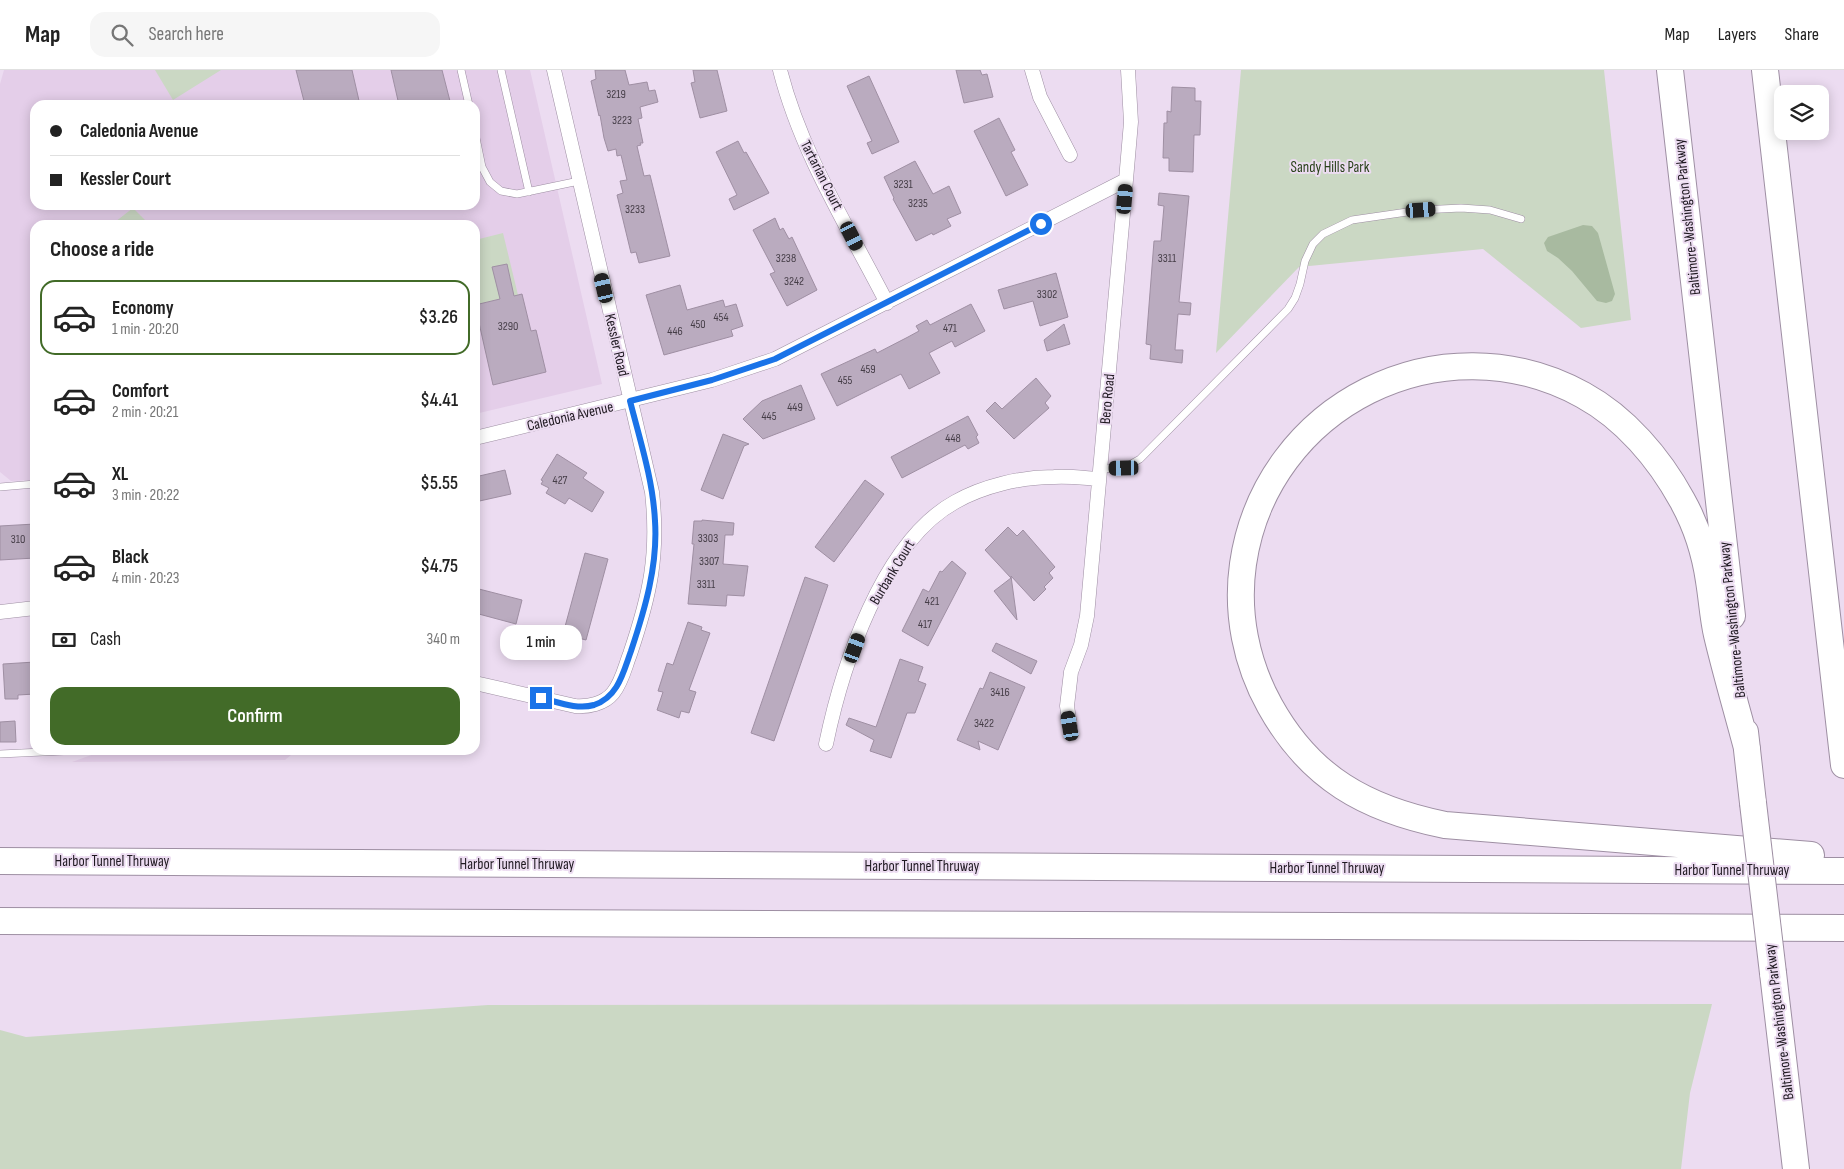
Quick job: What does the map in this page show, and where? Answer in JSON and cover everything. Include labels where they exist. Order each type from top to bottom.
[{"type":"highway","name":"Baltimore-Washington Parkway","points":[[1670,70],[1796,1169]]},
{"type":"highway","points":[[1765,70],[1844,765]]},
{"type":"highway","points":[[1747,748],[1716,632],[1705,559],[1691,519],[1672,483],[1642,442],[1605,409],[1584,395],[1559,383],[1535,375],[1490,367],[1442,367],[1394,379],[1371,388],[1350,400],[1308,433],[1290,452],[1266,490],[1256,511],[1250,531],[1242,574],[1242,618],[1249,658],[1265,698],[1289,738],[1327,776],[1349,791],[1371,803],[1396,813],[1445,825],[1844,857]]},
{"type":"highway","name":"Harbor Tunnel Thruway","points":[[0,861],[1844,871]]},
{"type":"highway","points":[[0,921],[1844,928]]},
{"type":"street","name":"Kessler Road","points":[[480,684],[585,707],[603,701],[613,694],[620,682],[646,605],[654,562],[655,521],[652,492],[554,70]]},
{"type":"street","name":"Tartarian Court","points":[[780,70],[788,101],[800,133],[887,303]]},
{"type":"street","points":[[1032,70],[1040,97],[1070,155]]},
{"type":"street","name":"Bero Road","points":[[1070,726],[1067,706],[1068,688],[1071,672],[1082,645],[1088,616],[1126,180],[1130,122],[1128,70]]},
{"type":"street","name":"Caledonia Avenue","points":[[480,437],[712,380],[775,359],[1126,180]]},
{"type":"street","name":"Burbank Court","points":[[826,744],[832,714],[867,615],[899,555],[914,535],[935,515],[955,501],[979,491],[1006,483],[1100,474]]},
{"type":"street","points":[[0,612],[30,609]]},
{"type":"lane","points":[[461,70],[468,100]]},
{"type":"lane","points":[[501,70],[529,192]]},
{"type":"lane","points":[[480,157],[482,167],[490,182],[501,191],[517,194],[579,181]]},
{"type":"lane","points":[[1100,474],[1124,468],[1140,459],[1288,310],[1300,284],[1305,260],[1313,244],[1323,234],[1352,220],[1421,210],[1461,208],[1490,210],[1522,219]]},
{"type":"lane","points":[[0,486],[30,484]]},
{"type":"lane","points":[[0,754],[30,753]]},
{"type":"shaded area","points":[[4,70],[530,70],[602,384],[480,413],[480,220],[30,220],[30,480],[11,481],[0,472],[0,84]]},
{"type":"shaded area","points":[[1583,225],[1592,226],[1598,233],[1615,294],[1612,301],[1606,303],[1597,301],[1572,271],[1547,251],[1544,243],[1548,237]]},
{"type":"shaded area","points":[[91,755],[291,755],[285,760],[72,762]]},
{"type":"green space","points":[[155,70],[221,70],[173,100]]},
{"type":"green space","name":"Sandy Hills Park","points":[[1241,70],[1604,70],[1631,320],[1581,328],[1483,249],[1299,267],[1216,353]]},
{"type":"green space","points":[[130,210],[135,210],[145,220],[117,220]]},
{"type":"green space","points":[[503,233],[518,295],[480,304],[480,239]]},
{"type":"green space","points":[[1712,1004],[1690,1093],[1681,1169],[0,1169],[0,1030],[26,1037],[488,1005]]},
{"type":"building","points":[[296,70],[352,70],[359,100],[304,100]]},
{"type":"building","points":[[391,70],[442,70],[450,100],[398,100]]},
{"type":"building","points":[[595,70],[625,70],[629,85],[647,82],[649,91],[655,90],[658,102],[640,107],[642,118],[638,119],[643,143],[637,146],[644,176],[650,175],[670,256],[639,263],[636,252],[631,253],[617,195],[623,193],[620,181],[627,180],[621,155],[617,156],[616,149],[608,151],[604,138],[591,81],[596,79]]},
{"type":"building","points":[[693,70],[717,70],[727,111],[700,118],[691,83],[695,82]]},
{"type":"building","points":[[956,70],[980,70],[982,75],[987,74],[993,97],[964,103]]},
{"type":"building","points":[[869,76],[899,142],[872,154],[867,143],[872,141],[847,86]]},
{"type":"building","points":[[1172,87],[1195,88],[1195,101],[1201,101],[1200,135],[1194,135],[1193,172],[1169,171],[1169,158],[1163,158],[1164,123],[1167,123],[1167,111],[1171,112]]},
{"type":"building","points":[[999,118],[1015,150],[1011,152],[1028,185],[1006,196],[974,131]]},
{"type":"building","points":[[738,141],[769,193],[734,210],[729,199],[737,195],[716,152]]},
{"type":"building","points":[[915,161],[933,194],[949,186],[961,213],[947,219],[951,226],[916,241],[893,199],[884,177]]},
{"type":"building","points":[[1159,193],[1189,196],[1179,302],[1191,303],[1190,315],[1178,314],[1175,350],[1183,350],[1182,363],[1150,359],[1151,345],[1146,344],[1154,241],[1161,241],[1164,206],[1158,205]]},
{"type":"building","points":[[775,218],[780,230],[783,228],[789,239],[792,237],[817,290],[787,306],[770,274],[775,272],[753,230]]},
{"type":"building","points":[[507,264],[514,296],[522,294],[531,331],[536,330],[546,372],[493,385],[480,327],[480,304],[500,299],[492,267]]},
{"type":"building","points":[[1056,273],[1068,317],[1040,326],[1033,301],[1004,309],[998,290]]},
{"type":"building","points":[[680,285],[687,310],[723,300],[725,307],[736,304],[743,326],[731,330],[733,336],[664,355],[646,295]]},
{"type":"building","points":[[971,304],[985,331],[955,347],[952,341],[929,353],[940,373],[909,389],[901,374],[837,406],[821,374],[875,349],[877,353],[919,331],[916,326],[927,320],[930,325]]},
{"type":"building","points":[[1064,324],[1070,344],[1047,351],[1044,340]]},
{"type":"building","points":[[1036,378],[1051,396],[1045,403],[1049,408],[1014,439],[986,411],[995,402],[1002,409]]},
{"type":"building","points":[[801,385],[815,419],[763,439],[743,419],[762,401]]},
{"type":"building","points":[[968,416],[978,435],[976,437],[979,443],[968,449],[965,445],[902,478],[891,457]]},
{"type":"building","points":[[723,434],[749,444],[744,446],[723,499],[701,490]]},
{"type":"building","points":[[557,454],[587,473],[583,478],[604,492],[592,512],[569,498],[565,504],[546,493],[549,488],[541,484],[543,481],[541,480]]},
{"type":"building","points":[[505,470],[511,494],[480,501],[480,476]]},
{"type":"building","points":[[865,480],[884,494],[834,562],[815,547]]},
{"type":"building","points":[[694,521],[734,523],[733,535],[725,535],[723,564],[748,566],[744,596],[727,595],[726,606],[688,604],[694,544],[692,544]]},
{"type":"building","points":[[30,524],[30,558],[0,560],[0,526]]},
{"type":"building","points":[[1008,527],[1017,536],[1023,530],[1055,567],[1049,573],[1053,578],[1044,587],[1046,589],[1034,601],[1011,576],[1017,620],[994,591],[1011,578],[985,550]]},
{"type":"building","points":[[585,553],[608,559],[586,640],[563,634]]},
{"type":"building","points":[[952,561],[966,573],[928,646],[902,631],[923,589],[929,592],[940,571],[942,572]]},
{"type":"building","points":[[805,577],[828,585],[774,741],[751,733]]},
{"type":"building","points":[[480,589],[522,600],[516,624],[480,614]]},
{"type":"building","points":[[688,622],[702,627],[701,630],[710,633],[689,690],[696,692],[689,713],[681,711],[679,718],[657,710],[663,692],[658,691],[667,663],[673,665]]},
{"type":"building","points":[[996,643],[1037,661],[1031,674],[992,651]]},
{"type":"building","points":[[900,659],[923,667],[918,681],[926,684],[915,713],[907,713],[891,758],[870,751],[874,740],[846,725],[849,718],[876,727]]},
{"type":"building","points":[[30,662],[30,694],[18,695],[18,699],[5,699],[3,664]]},
{"type":"building","points":[[990,672],[1025,687],[998,750],[978,741],[980,750],[957,740],[980,688],[983,689]]},
{"type":"building","points":[[15,721],[16,742],[0,742],[0,722]]},
{"type":"route","points":[[541,698],[585,707],[603,701],[613,694],[620,682],[646,605],[654,562],[656,542],[655,521],[652,492],[630,401],[745,371],[775,359],[1041,224]]}]
